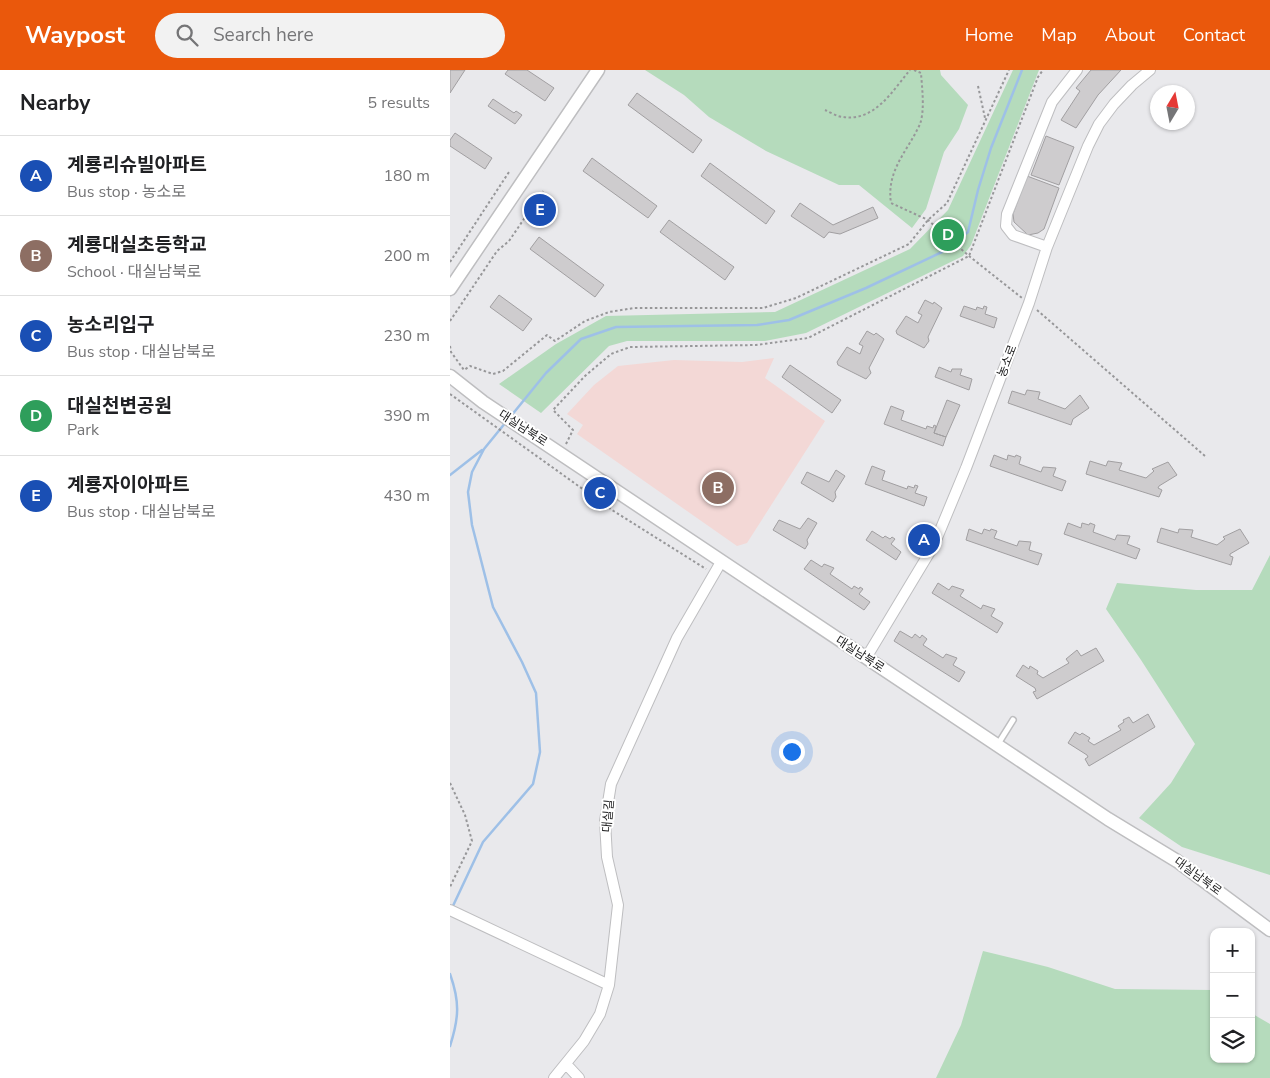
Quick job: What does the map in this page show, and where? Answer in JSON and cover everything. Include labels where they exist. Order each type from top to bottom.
[{"type":"street","points":[[450,289],[598,70]]},
{"type":"street","points":[[1047,247],[1013,235],[1006,226],[1007,214],[1052,102],[1077,70]]},
{"type":"street","name":"농소로","points":[[866,658],[934,545],[966,468],[1029,303],[1047,247],[1099,124],[1132,84],[1150,70]]},
{"type":"street","name":"대실남북로","points":[[450,376],[483,402],[721,562],[998,744],[1108,819],[1177,860],[1270,930]]},
{"type":"street","name":"대실길","points":[[554,1078],[584,1041],[600,1014],[609,985],[618,905],[607,858],[605,821],[611,784],[677,638],[721,562]]},
{"type":"street","points":[[452,911],[609,985]]},
{"type":"street","points":[[566,1064],[579,1078]]},
{"type":"lane","points":[[998,744],[1013,720]]},
{"type":"path","points":[[825,110],[843,118],[863,115],[885,103],[910,70]]},
{"type":"path","points":[[914,70],[920,73],[921,122],[896,164],[889,189],[892,203],[928,220],[938,228],[968,256],[1029,303],[1205,456]]},
{"type":"path","points":[[450,346],[451,352],[464,370],[470,366],[492,374],[503,371],[548,335],[555,341],[585,321],[609,312],[634,308],[763,308],[796,298],[909,244],[928,220],[947,203],[1009,70]]},
{"type":"path","points":[[561,453],[573,430],[553,410],[584,376],[611,354],[630,347],[756,345],[808,338],[968,256],[1034,86],[1043,70]]},
{"type":"path","points":[[978,86],[985,119]]},
{"type":"path","points":[[450,262],[509,172]]},
{"type":"path","points":[[450,321],[497,251],[509,241],[543,191]]},
{"type":"path","points":[[450,394],[612,510],[706,570]]},
{"type":"path","points":[[450,782],[466,815],[472,841],[450,887]]},
{"type":"shaded area","points":[[774,358],[765,378],[825,421],[747,543],[737,546],[577,434],[583,425],[567,414],[594,385],[618,366],[674,360],[742,362]]},
{"type":"green space","points":[[645,70],[940,70],[941,75],[968,105],[959,129],[944,152],[926,209],[912,228],[859,185],[839,185],[766,151],[709,117],[684,95]]},
{"type":"green space","points":[[1013,70],[1039,70],[971,245],[963,256],[806,333],[765,341],[627,341],[609,346],[541,413],[499,384],[556,344],[606,316],[775,312],[910,249],[948,210]]},
{"type":"green space","points":[[1270,555],[1270,875],[1182,847],[1139,818],[1171,783],[1195,744],[1106,609],[1117,583],[1196,590],[1252,590]]},
{"type":"green space","points":[[983,951],[1048,967],[1115,989],[1210,990],[1210,1063],[1255,1063],[1255,1015],[1270,1024],[1270,1078],[936,1078],[961,1025]]},
{"type":"building","points":[[450,70],[465,70],[450,93]]},
{"type":"building","points":[[508,70],[527,70],[554,88],[545,101],[505,74]]},
{"type":"building","points":[[1091,70],[1121,70],[1098,95],[1076,128],[1061,120],[1080,91],[1076,88]]},
{"type":"building","points":[[637,93],[702,140],[693,153],[628,105]]},
{"type":"building","points":[[493,99],[514,113],[516,111],[522,115],[515,124],[488,106]]},
{"type":"building","points":[[455,133],[492,158],[485,169],[450,146],[450,140]]},
{"type":"building","points":[[1046,136],[1074,147],[1059,185],[1031,175]]},
{"type":"building","points":[[592,158],[657,206],[648,218],[583,171]]},
{"type":"building","points":[[710,163],[775,211],[766,224],[701,176]]},
{"type":"building","points":[[1027,176],[1059,188],[1044,229],[1038,233],[1028,235],[1014,222],[1013,214]]},
{"type":"building","points":[[800,203],[833,225],[873,207],[878,218],[840,234],[829,232],[824,238],[791,216]]},
{"type":"building","points":[[669,220],[734,267],[725,280],[660,232]]},
{"type":"building","points":[[539,237],[604,285],[595,297],[530,249]]},
{"type":"building","points":[[499,295],[532,319],[523,331],[490,307]]},
{"type":"building","points":[[925,300],[933,304],[934,302],[942,308],[928,337],[929,341],[924,348],[897,334],[896,331],[906,316],[918,323],[922,315],[918,313]]},
{"type":"building","points":[[964,306],[976,310],[977,307],[983,309],[984,306],[987,307],[985,314],[997,318],[994,328],[960,316]]},
{"type":"building","points":[[867,331],[874,335],[876,333],[884,339],[869,368],[871,373],[866,379],[838,365],[837,362],[847,347],[860,354],[863,346],[859,344]]},
{"type":"building","points":[[790,365],[841,400],[832,413],[782,377]]},
{"type":"building","points":[[939,367],[951,372],[952,369],[962,369],[960,375],[972,379],[969,390],[935,377]]},
{"type":"building","points":[[1027,390],[1040,392],[1038,399],[1065,409],[1080,395],[1089,408],[1073,419],[1071,425],[1008,403],[1012,391],[1025,395]]},
{"type":"building","points":[[947,400],[960,405],[946,437],[934,433]]},
{"type":"building","points":[[891,406],[904,411],[901,420],[926,429],[927,426],[933,428],[934,425],[936,426],[934,433],[946,437],[943,446],[884,424]]},
{"type":"building","points":[[994,455],[1007,460],[1008,455],[1015,457],[1016,455],[1021,457],[1019,464],[1041,472],[1043,467],[1056,468],[1053,476],[1066,481],[1062,491],[990,466]]},
{"type":"building","points":[[1090,461],[1106,466],[1108,461],[1122,463],[1119,470],[1146,478],[1154,471],[1152,469],[1168,462],[1177,475],[1159,486],[1158,488],[1162,490],[1159,497],[1086,474]]},
{"type":"building","points":[[872,466],[885,471],[882,480],[907,489],[908,486],[914,488],[915,485],[918,486],[915,493],[927,497],[924,506],[865,484]]},
{"type":"building","points":[[836,470],[845,476],[835,492],[836,497],[833,502],[801,483],[807,472],[829,482]]},
{"type":"building","points":[[808,518],[817,523],[807,540],[808,544],[805,549],[773,530],[779,520],[800,529]]},
{"type":"building","points":[[1068,523],[1081,528],[1082,523],[1089,525],[1090,523],[1095,525],[1093,532],[1115,540],[1117,535],[1130,536],[1127,544],[1140,549],[1136,559],[1064,534]]},
{"type":"building","points":[[1161,528],[1178,533],[1179,529],[1193,530],[1191,537],[1217,545],[1225,539],[1223,537],[1240,529],[1249,543],[1230,554],[1233,557],[1231,565],[1157,542]]},
{"type":"building","points":[[969,529],[982,534],[984,529],[997,531],[994,538],[1017,546],[1019,541],[1031,542],[1029,550],[1042,554],[1038,565],[966,540]]},
{"type":"building","points":[[872,531],[883,538],[885,536],[895,539],[891,544],[901,552],[896,560],[866,540]]},
{"type":"building","points":[[811,560],[822,567],[824,564],[834,568],[830,574],[852,589],[854,586],[863,589],[859,594],[870,602],[864,610],[804,569]]},
{"type":"building","points":[[938,583],[949,590],[952,586],[964,590],[960,596],[981,609],[983,605],[995,609],[991,616],[1003,623],[997,633],[932,593]]},
{"type":"building","points":[[900,631],[912,638],[915,634],[920,638],[922,635],[927,639],[923,645],[943,658],[946,654],[957,658],[953,665],[965,672],[959,682],[894,641]]},
{"type":"building","points":[[1096,648],[1104,661],[1037,699],[1033,692],[1036,691],[1035,688],[1016,676],[1023,665],[1029,669],[1030,666],[1038,671],[1037,674],[1043,678],[1069,663],[1066,659],[1077,650],[1081,656]]},
{"type":"building","points":[[1148,714],[1155,727],[1089,766],[1085,759],[1088,757],[1087,755],[1068,743],[1075,732],[1080,735],[1082,733],[1090,738],[1088,741],[1094,745],[1121,730],[1118,726],[1124,722],[1123,720],[1129,717],[1133,723]]},
{"type":"waterway","points":[[511,416],[546,373],[581,339],[616,327],[757,325],[789,320],[866,288],[942,252],[968,232],[991,148],[1022,70]]},
{"type":"waterway","points":[[452,908],[483,842],[533,784],[540,752],[536,693],[493,607],[472,525],[468,492],[472,472],[484,449],[506,422]]},
{"type":"waterway","points":[[450,475],[482,450]]},
{"type":"waterway","points":[[450,974],[457,1002],[457,1018],[450,1046]]},
{"type":"place","name":"계룡자이아파트","points":[[540,210]]},
{"type":"place","name":"대실천변공원","points":[[948,235]]},
{"type":"place","name":"계룡대실초등학교","points":[[718,488]]},
{"type":"place","name":"농소리입구","points":[[600,493]]},
{"type":"place","name":"계룡리슈빌아파트","points":[[924,540]]}]
